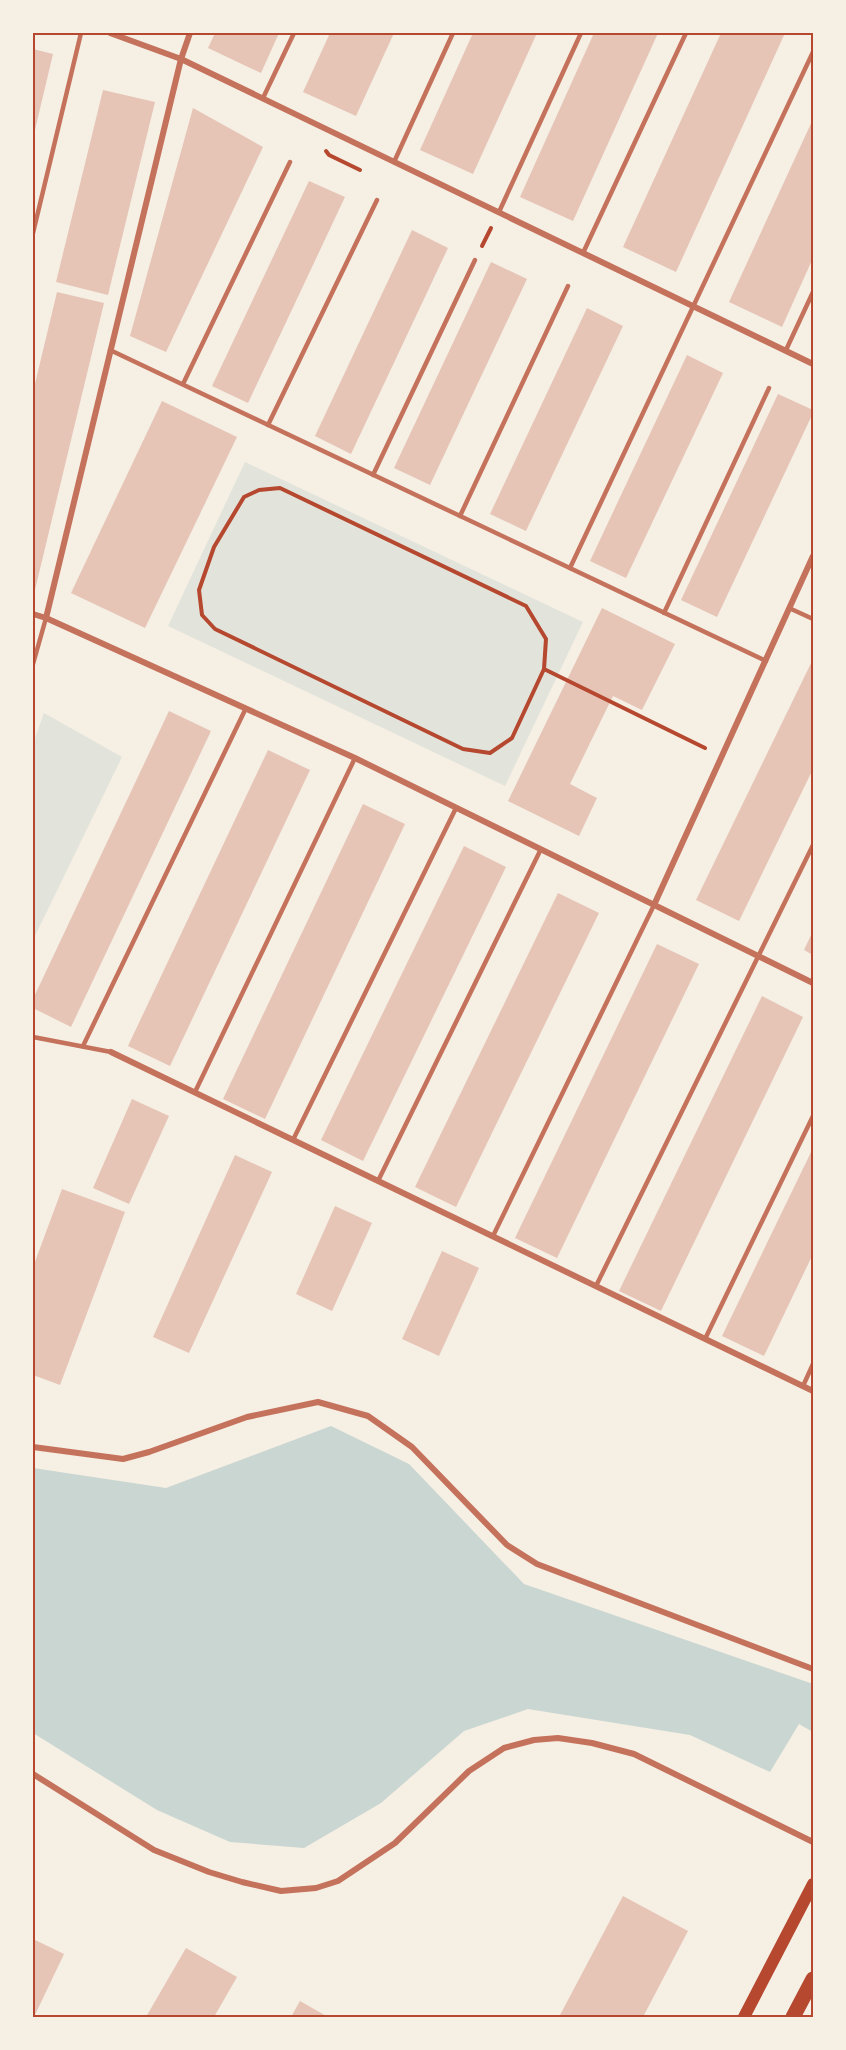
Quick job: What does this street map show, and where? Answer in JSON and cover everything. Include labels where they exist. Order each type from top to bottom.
[{"type":"main road","points":[[744,2017],[813,1884]]},
{"type":"main road","points":[[793,2017],[813,1979]]},
{"type":"street","points":[[110,33],[181,59],[813,364]]},
{"type":"street","points":[[46,618],[181,59],[190,33]]},
{"type":"street","points":[[654,905],[813,556]]},
{"type":"street","points":[[33,614],[355,758],[813,983]]},
{"type":"street","points":[[111,1052],[813,1391]]},
{"type":"street","points":[[33,1447],[123,1459],[247,1417],[283,1408],[318,1402],[349,1409],[368,1416],[412,1447],[507,1545],[537,1564],[813,1669]]},
{"type":"street","points":[[33,1774],[154,1850],[220,1875],[281,1891],[316,1888],[338,1881],[395,1843],[468,1771],[504,1748],[534,1740],[558,1738],[592,1743],[634,1754],[813,1842]]},
{"type":"lane","points":[[33,233],[81,33]]},
{"type":"lane","points":[[263,98],[294,33]]},
{"type":"lane","points":[[394,162],[453,33]]},
{"type":"lane","points":[[499,212],[581,33]]},
{"type":"lane","points":[[584,253],[686,33]]},
{"type":"lane","points":[[570,568],[813,52]]},
{"type":"lane","points":[[183,384],[290,162]]},
{"type":"lane","points":[[268,425],[377,200]]},
{"type":"lane","points":[[373,475],[475,260]]},
{"type":"lane","points":[[460,516],[568,286]]},
{"type":"lane","points":[[786,350],[813,292]]},
{"type":"lane","points":[[110,350],[766,661]]},
{"type":"lane","points":[[664,613],[769,388]]},
{"type":"lane","points":[[789,608],[813,619]]},
{"type":"lane","points":[[33,664],[46,618]]},
{"type":"lane","points":[[83,1046],[246,708]]},
{"type":"lane","points":[[195,1092],[355,758]]},
{"type":"lane","points":[[293,1140],[456,808]]},
{"type":"lane","points":[[596,1286],[813,845]]},
{"type":"lane","points":[[378,1181],[541,849]]},
{"type":"lane","points":[[493,1236],[654,905]]},
{"type":"lane","points":[[33,1037],[111,1052]]},
{"type":"lane","points":[[705,1338],[813,1116]]},
{"type":"lane","points":[[802,1386],[813,1364]]},
{"type":"path","points":[[475,260],[499,212]]},
{"type":"path","points":[[280,488],[526,606],[546,639],[544,669],[512,738],[490,753],[463,749],[215,629],[202,615],[199,590],[214,547],[244,497],[259,489],[280,488]]},
{"type":"path","points":[[544,669],[722,756]]},
{"type":"shaded area","points":[[245,462],[583,622],[505,786],[168,626]]},
{"type":"shaded area","points":[[44,713],[122,757],[33,940],[33,744]]},
{"type":"shaded area","points":[[331,1426],[409,1464],[524,1584],[813,1684],[813,1732],[799,1724],[770,1772],[690,1735],[528,1709],[464,1731],[381,1803],[304,1848],[230,1842],[157,1810],[33,1733],[33,1468],[166,1488]]},
{"type":"building","points":[[215,33],[279,33],[261,73],[208,48]]},
{"type":"building","points":[[330,33],[394,33],[356,116],[303,92]]},
{"type":"building","points":[[473,33],[537,33],[473,174],[420,150]]},
{"type":"building","points":[[594,33],[658,33],[573,221],[520,197]]},
{"type":"building","points":[[721,33],[785,33],[676,272],[623,247]]},
{"type":"building","points":[[33,49],[53,54],[34,134],[33,134]]},
{"type":"building","points":[[103,90],[155,102],[108,295],[56,282]]},
{"type":"building","points":[[193,108],[263,147],[166,352],[130,336]]},
{"type":"building","points":[[813,119],[813,258],[782,327],[729,302]]},
{"type":"building","points":[[309,181],[345,197],[248,403],[212,386]]},
{"type":"building","points":[[412,230],[448,248],[351,454],[315,436]]},
{"type":"building","points":[[491,262],[527,279],[430,485],[394,468]]},
{"type":"building","points":[[57,292],[104,303],[34,594],[33,392]]},
{"type":"building","points":[[587,308],[623,326],[526,531],[490,514]]},
{"type":"building","points":[[687,355],[723,373],[626,578],[590,561]]},
{"type":"building","points":[[778,394],[813,410],[813,413],[717,617],[681,600]]},
{"type":"building","points":[[162,401],[237,437],[145,628],[71,593]]},
{"type":"building","points":[[602,608],[675,644],[642,710],[613,696],[570,784],[597,798],[579,836],[508,801]]},
{"type":"building","points":[[813,659],[813,769],[739,921],[696,900]]},
{"type":"building","points":[[169,711],[211,731],[71,1027],[33,1008],[33,999]]},
{"type":"building","points":[[268,750],[310,770],[170,1066],[128,1046]]},
{"type":"building","points":[[363,804],[405,824],[265,1119],[223,1099]]},
{"type":"building","points":[[464,846],[506,867],[363,1161],[321,1140]]},
{"type":"building","points":[[558,893],[599,913],[456,1207],[415,1187]]},
{"type":"building","points":[[813,931],[813,955],[804,950]]},
{"type":"building","points":[[657,944],[699,964],[557,1258],[515,1238]]},
{"type":"building","points":[[762,996],[803,1017],[661,1311],[619,1291]]},
{"type":"building","points":[[132,1099],[169,1116],[129,1204],[93,1188]]},
{"type":"building","points":[[813,1148],[813,1254],[764,1356],[722,1336]]},
{"type":"building","points":[[235,1155],[272,1172],[189,1353],[153,1337]]},
{"type":"building","points":[[62,1189],[125,1212],[60,1385],[33,1375],[33,1267]]},
{"type":"building","points":[[335,1206],[372,1223],[332,1311],[296,1294]]},
{"type":"building","points":[[442,1251],[479,1268],[439,1356],[402,1339]]},
{"type":"building","points":[[623,1896],[688,1931],[643,2017],[559,2017]]},
{"type":"building","points":[[33,1939],[64,1954],[34,2017],[33,2017]]},
{"type":"building","points":[[186,1948],[237,1977],[214,2017],[146,2017]]},
{"type":"building","points":[[300,2001],[328,2017],[291,2017]]}]
